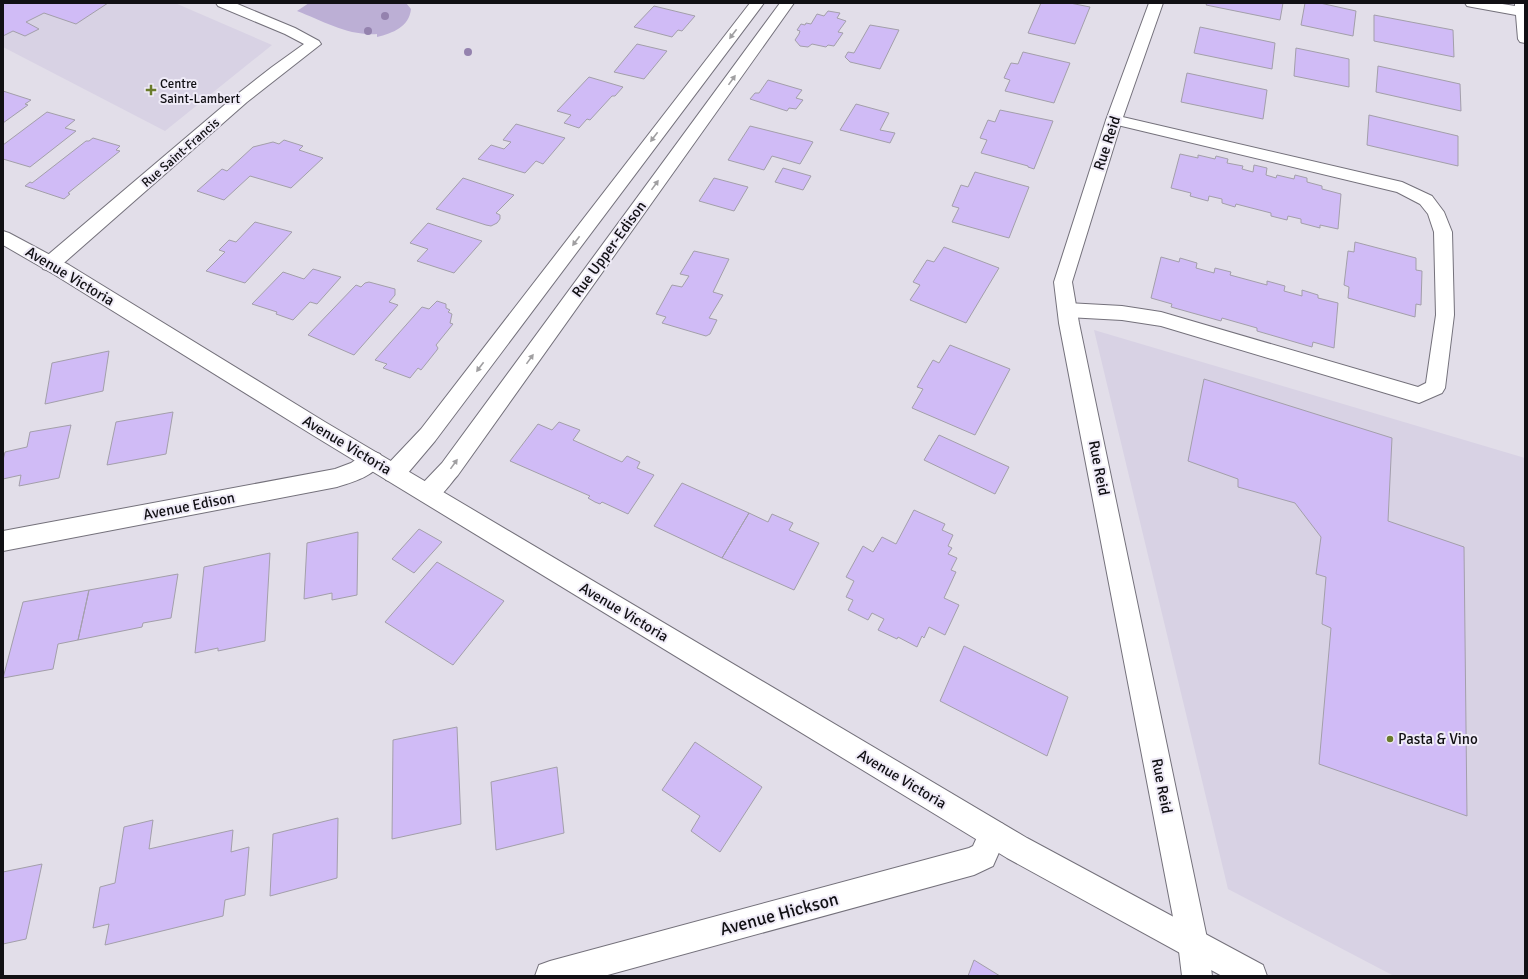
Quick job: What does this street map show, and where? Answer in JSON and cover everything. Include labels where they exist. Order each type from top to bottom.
[{"type":"street","name":"Rue Saint-Francis","points":[[50,264],[241,99],[277,70],[314,44],[290,31],[223,3]]},
{"type":"street","name":"Rue Upper-Edison","points":[[394,473],[428,435],[757,3]]},
{"type":"street","name":"Rue Upper-Edison","points":[[428,493],[450,470],[787,3]]},
{"type":"street","name":"Rue Reid","points":[[1156,3],[1114,120],[1062,282],[1193,943],[1197,976]]},
{"type":"street","points":[[1472,3],[1522,8],[1525,39]]},
{"type":"street","name":"Avenue Victoria","points":[[3,237],[993,834],[1252,976]]},
{"type":"street","name":"Avenue Edison","points":[[3,541],[338,478],[359,469],[372,460]]},
{"type":"street","name":"Avenue Hickson","points":[[550,976],[974,861],[983,856],[993,834]]},
{"type":"lane","points":[[1067,310],[1122,313],[1161,319],[1419,395],[1434,388],[1445,315],[1443,232],[1436,212],[1426,200],[1402,188],[1114,120]]},
{"type":"shaded area","name":"Centre Saint-Lambert","points":[[3,3],[175,3],[272,45],[165,131],[3,47]]},
{"type":"shaded area","points":[[309,3],[406,3],[411,9],[410,15],[404,25],[394,31],[377,37],[377,34],[356,33],[346,30],[297,11]]},
{"type":"shaded area","points":[[1094,330],[1525,458],[1525,971],[1521,976],[1394,976],[1228,889]]},
{"type":"building","points":[[3,3],[108,3],[76,24],[44,13],[26,22],[39,29],[25,36],[13,31],[3,36]]},
{"type":"building","points":[[1041,3],[1070,3],[1090,7],[1075,44],[1028,33]]},
{"type":"building","points":[[1207,3],[1283,3],[1280,20],[1206,5]]},
{"type":"building","points":[[1305,3],[1320,3],[1356,11],[1353,36],[1301,25]]},
{"type":"building","points":[[654,6],[695,16],[682,31],[678,30],[672,37],[634,27]]},
{"type":"building","points":[[828,11],[840,13],[837,18],[846,21],[838,32],[843,33],[834,46],[828,45],[826,47],[812,44],[808,47],[800,46],[795,40],[800,31],[797,30],[801,24],[811,24],[817,14],[824,16]]},
{"type":"building","points":[[1374,15],[1453,30],[1454,57],[1374,41]]},
{"type":"building","points":[[870,25],[899,30],[880,69],[850,62],[845,57],[848,52],[854,53]]},
{"type":"building","points":[[1200,27],[1275,43],[1272,69],[1194,53]]},
{"type":"building","points":[[637,44],[667,51],[644,79],[614,72]]},
{"type":"building","points":[[1296,48],[1349,59],[1349,87],[1294,76]]},
{"type":"building","points":[[1023,52],[1070,63],[1054,103],[1005,91],[1010,80],[1004,78],[1011,63],[1018,64]]},
{"type":"building","points":[[1378,66],[1460,84],[1461,111],[1376,92]]},
{"type":"building","points":[[1187,73],[1267,90],[1263,119],[1181,102]]},
{"type":"building","points":[[589,77],[623,87],[615,96],[612,96],[590,120],[587,119],[579,128],[564,123],[571,115],[557,111]]},
{"type":"building","points":[[768,80],[802,90],[796,98],[803,100],[796,109],[789,108],[787,111],[750,99],[755,93],[759,93]]},
{"type":"building","points":[[3,91],[31,100],[25,104],[28,105],[3,123]]},
{"type":"building","points":[[856,104],[889,113],[880,130],[895,133],[890,143],[840,130]]},
{"type":"building","points":[[1000,110],[1053,121],[1034,169],[981,153],[987,140],[980,138],[988,120],[995,122]]},
{"type":"building","points":[[47,112],[75,120],[65,128],[76,131],[30,167],[3,159],[3,145]]},
{"type":"building","points":[[1369,115],[1458,136],[1458,166],[1367,145]]},
{"type":"building","points":[[516,124],[565,138],[543,164],[536,161],[525,173],[478,159],[491,145],[504,149],[511,142],[503,140]]},
{"type":"building","points":[[750,126],[813,142],[800,164],[772,156],[764,170],[728,160]]},
{"type":"building","points":[[93,138],[120,146],[116,150],[120,151],[68,193],[70,194],[64,199],[25,186],[30,182],[32,183],[86,141]]},
{"type":"building","points":[[284,140],[303,146],[299,150],[323,158],[291,188],[250,176],[224,200],[197,191],[222,169],[227,171],[253,147],[273,142],[279,144]]},
{"type":"building","points":[[1180,154],[1198,158],[1198,155],[1215,159],[1216,156],[1228,159],[1227,163],[1243,166],[1242,169],[1253,172],[1254,165],[1267,168],[1266,175],[1276,178],[1277,175],[1294,179],[1295,175],[1307,178],[1307,182],[1322,186],[1322,189],[1341,194],[1338,229],[1320,225],[1320,228],[1301,223],[1301,219],[1288,216],[1287,220],[1271,216],[1271,213],[1236,204],[1235,207],[1222,203],[1222,199],[1209,196],[1208,201],[1190,196],[1191,193],[1171,188]]},
{"type":"building","points":[[783,168],[811,176],[803,190],[775,182]]},
{"type":"building","points":[[975,172],[1029,187],[1009,238],[952,222],[959,208],[952,206],[961,185],[968,187]]},
{"type":"building","points":[[463,178],[514,195],[496,213],[500,215],[500,219],[497,223],[491,226],[486,225],[436,209]]},
{"type":"building","points":[[714,178],[748,187],[734,211],[699,201]]},
{"type":"building","points":[[255,222],[292,232],[245,283],[206,271],[225,252],[219,250],[229,240],[236,242]]},
{"type":"building","points":[[428,223],[482,241],[454,273],[417,261],[428,249],[410,243]]},
{"type":"building","points":[[1355,242],[1416,258],[1416,270],[1422,271],[1421,305],[1416,304],[1415,317],[1348,298],[1349,287],[1344,285],[1348,251],[1354,252]]},
{"type":"building","points":[[944,247],[999,268],[966,323],[910,300],[920,285],[913,282],[927,260],[934,262]]},
{"type":"building","points":[[694,251],[729,259],[713,292],[723,295],[709,318],[717,320],[710,334],[706,336],[662,323],[666,317],[656,314],[672,285],[682,287],[689,276],[680,274]]},
{"type":"building","points":[[1161,257],[1179,262],[1180,258],[1197,263],[1196,268],[1214,273],[1215,268],[1231,272],[1230,275],[1267,285],[1267,281],[1285,286],[1284,291],[1302,296],[1302,290],[1318,295],[1318,298],[1338,303],[1334,348],[1313,342],[1312,347],[1257,331],[1257,328],[1222,318],[1221,321],[1171,307],[1172,304],[1151,298]]},
{"type":"building","points":[[313,269],[341,277],[317,304],[310,302],[293,320],[276,314],[277,312],[252,304],[283,272],[304,279]]},
{"type":"building","points":[[369,282],[395,289],[395,295],[389,302],[398,305],[354,355],[308,335],[356,285],[361,287],[365,283]]},
{"type":"building","points":[[437,301],[446,304],[446,308],[450,310],[448,312],[452,314],[450,323],[453,324],[436,345],[438,348],[437,350],[421,370],[418,368],[410,378],[383,368],[387,364],[375,360],[422,307],[429,309]]},
{"type":"building","points":[[950,345],[1010,369],[975,435],[912,408],[923,389],[917,387],[933,360],[939,363]]},
{"type":"building","points":[[109,351],[103,391],[45,404],[52,363]]},
{"type":"building","points":[[1204,379],[1392,438],[1388,521],[1464,547],[1467,816],[1319,764],[1331,628],[1322,624],[1326,577],[1316,574],[1321,537],[1295,503],[1238,487],[1238,479],[1188,461]]},
{"type":"building","points":[[173,412],[166,454],[107,465],[116,422]]},
{"type":"building","points":[[559,422],[580,430],[573,440],[622,462],[627,456],[640,462],[637,468],[654,475],[628,514],[602,502],[600,504],[595,502],[588,498],[590,496],[510,461],[538,424],[552,430]]},
{"type":"building","points":[[71,425],[59,478],[19,486],[21,475],[3,479],[3,460],[5,452],[27,447],[30,432]]},
{"type":"building","points":[[939,435],[1009,467],[995,494],[924,460]]},
{"type":"building","points":[[682,483],[749,513],[722,558],[654,526]]},
{"type":"building","points":[[914,510],[945,524],[942,530],[953,535],[948,546],[952,548],[948,554],[957,558],[951,570],[956,572],[944,598],[959,605],[945,635],[929,627],[924,638],[922,636],[917,647],[898,637],[897,639],[878,630],[884,619],[872,613],[868,620],[848,610],[853,600],[846,597],[854,581],[846,577],[863,546],[873,552],[882,537],[896,544]]},
{"type":"building","points":[[749,513],[768,522],[772,514],[793,523],[789,530],[819,543],[794,590],[722,558]]},
{"type":"building","points":[[419,529],[442,542],[414,573],[392,559]]},
{"type":"building","points":[[358,532],[357,595],[332,600],[332,593],[304,599],[307,543]]},
{"type":"building","points":[[270,553],[265,641],[218,651],[218,648],[195,653],[204,567]]},
{"type":"building","points":[[437,562],[504,601],[453,665],[385,622]]},
{"type":"building","points":[[178,574],[171,618],[143,623],[142,627],[78,640],[89,590]]},
{"type":"building","points":[[89,590],[78,640],[58,644],[53,669],[3,678],[23,602]]},
{"type":"building","points":[[964,646],[1068,697],[1047,756],[940,701]]},
{"type":"building","points":[[457,727],[461,824],[392,839],[393,740]]},
{"type":"building","points":[[695,742],[762,787],[720,852],[691,831],[700,816],[662,790]]},
{"type":"building","points":[[557,767],[564,833],[496,850],[491,782]]},
{"type":"building","points":[[338,818],[337,878],[270,896],[273,834]]},
{"type":"building","points":[[153,820],[149,849],[233,830],[231,852],[249,847],[245,895],[225,900],[223,916],[105,945],[109,924],[93,928],[100,887],[115,883],[124,827]]},
{"type":"building","points":[[42,864],[26,939],[3,944],[3,872]]},
{"type":"building","points":[[974,960],[1000,976],[968,976]]},
{"type":"place","name":"Centre Saint-Lambert","points":[[151,90]]},
{"type":"place","name":"Pasta & Vino","points":[[1390,739]]}]
